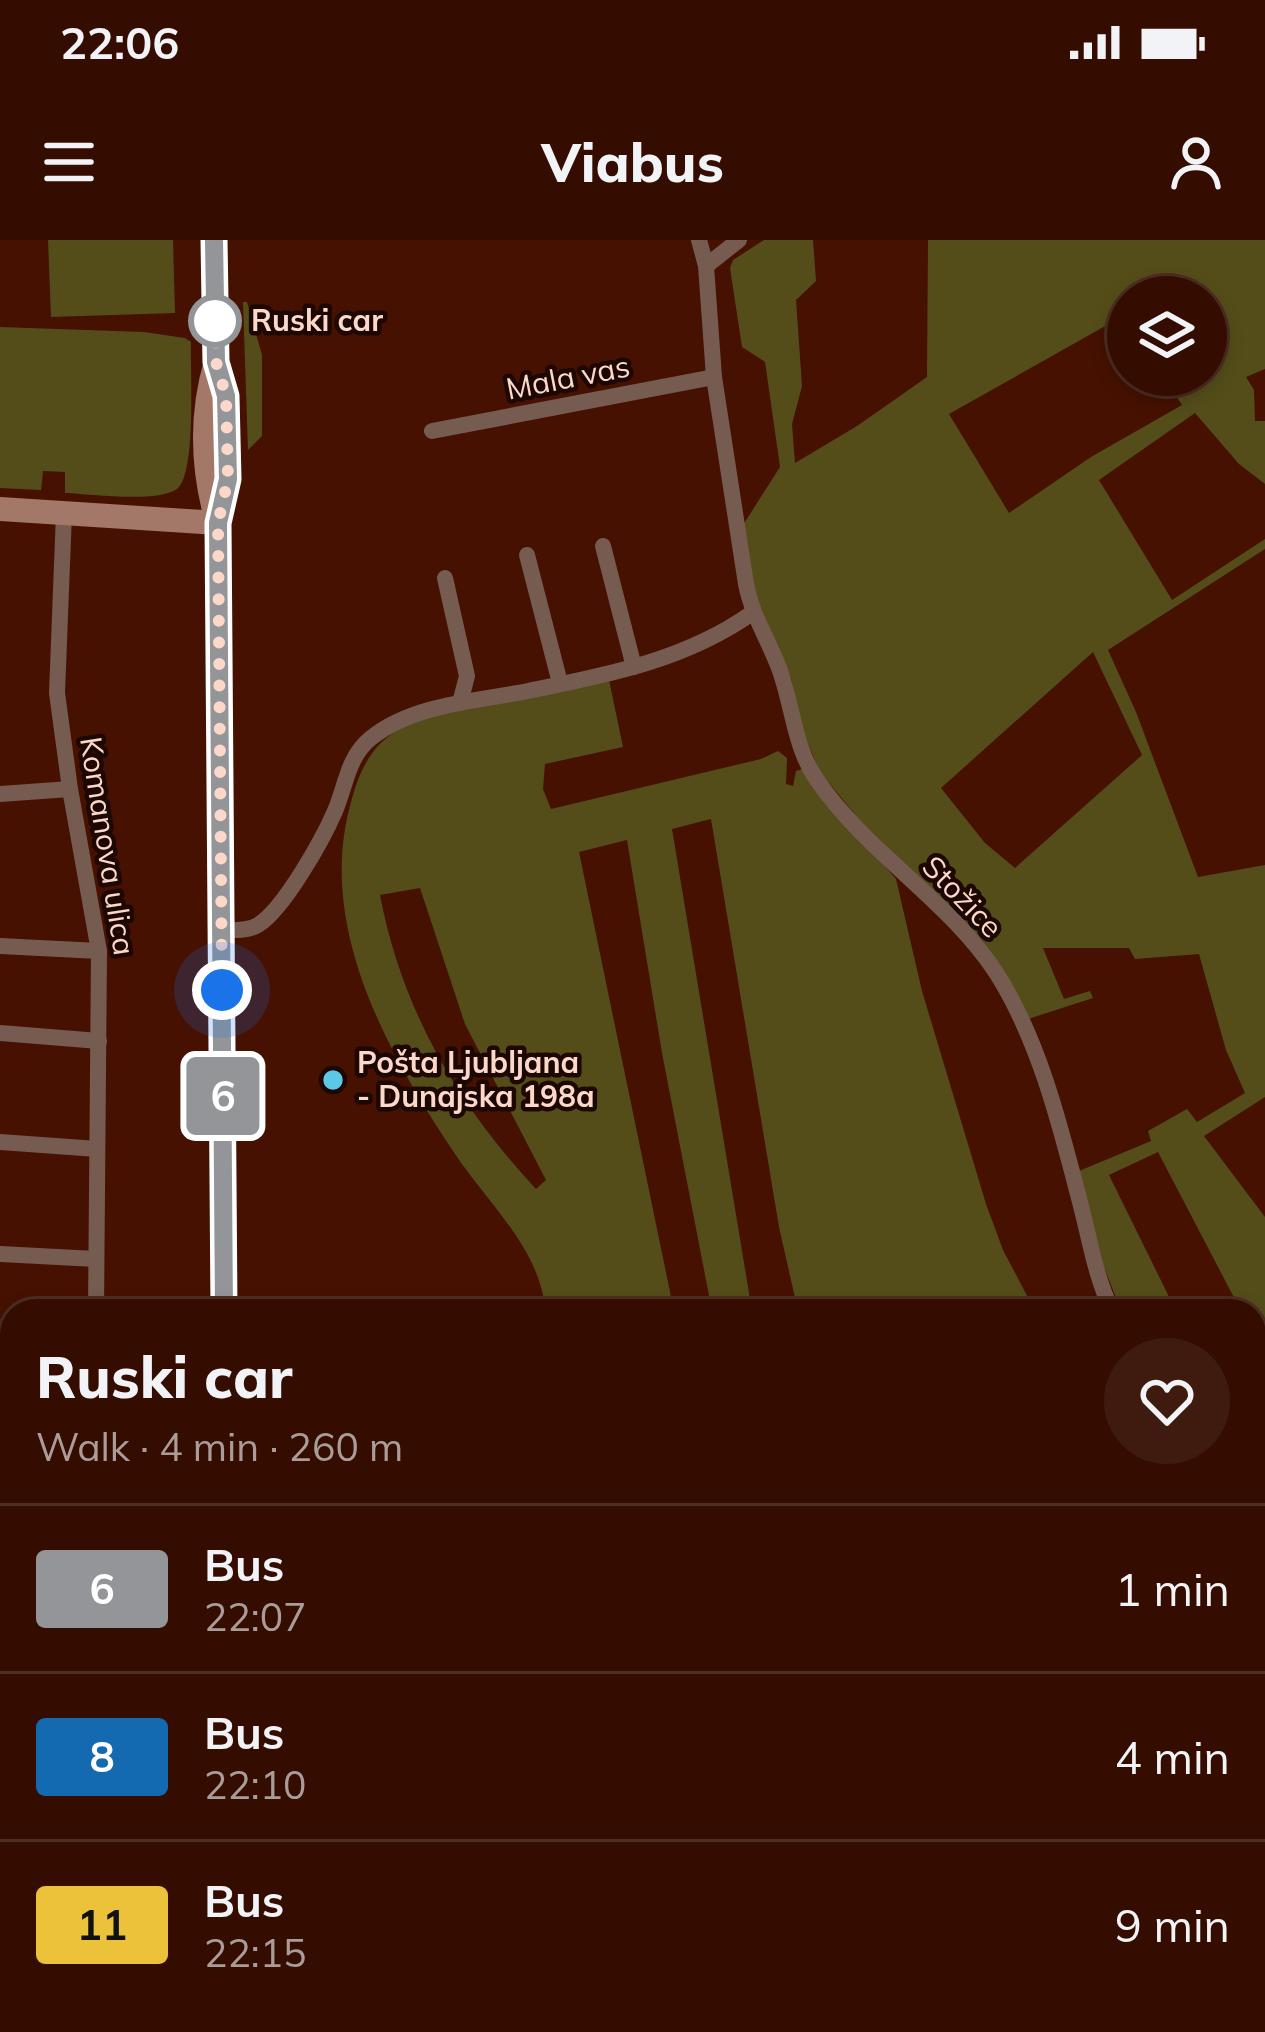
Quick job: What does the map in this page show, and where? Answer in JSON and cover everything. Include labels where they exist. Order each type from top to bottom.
[{"type":"main road","points":[[214,240],[216,362],[206,397],[205,472],[218,523],[224,1299]]},
{"type":"main road","points":[[0,509],[218,523]]},
{"type":"street","points":[[222,930],[256,926],[280,901],[334,814],[353,759],[369,739],[397,722],[460,703],[690,651],[752,614],[714,377],[706,266],[699,240]]},
{"type":"street","points":[[706,266],[740,240]]},
{"type":"street","name":"Mala vas","points":[[432,431],[714,377]]},
{"type":"street","name":"Komanova ulica","points":[[64,514],[56,656],[70,789],[99,951],[96,1299]]},
{"type":"street","points":[[603,546],[634,667]]},
{"type":"street","points":[[527,555],[560,683]]},
{"type":"street","points":[[445,578],[466,676],[460,703]]},
{"type":"street","name":"Stožice","points":[[752,614],[781,673],[795,731],[816,780],[894,866],[965,932],[997,974],[1017,1012],[1059,1125],[1109,1299]]},
{"type":"street","points":[[0,794],[70,789]]},
{"type":"street","points":[[0,946],[99,951]]},
{"type":"street","points":[[0,1033],[98,1042]]},
{"type":"street","points":[[0,1142],[97,1149]]},
{"type":"street","points":[[0,1254],[96,1259]]},
{"type":"shaded area","points":[[48,240],[173,240],[175,313],[51,317]]},
{"type":"shaded area","points":[[764,240],[813,240],[816,281],[796,300],[802,386],[792,424],[795,463],[927,377],[928,240],[1265,240],[1265,369],[1246,377],[1254,390],[1255,421],[1265,421],[1265,484],[1239,464],[1195,413],[1099,480],[1172,600],[1265,539],[1265,549],[1108,650],[1198,877],[1265,865],[1265,1097],[1204,1136],[1265,1217],[1265,1299],[1235,1299],[1158,1152],[1109,1175],[1170,1299],[1116,1299],[1079,1171],[1151,1141],[1148,1131],[1187,1109],[1197,1122],[1245,1093],[1226,1050],[1199,954],[1135,959],[1129,948],[1043,948],[1064,999],[1090,991],[1093,998],[1028,1019],[1005,972],[982,940],[859,819],[820,772],[802,729],[791,679],[752,586],[743,525],[780,467],[765,362],[742,347],[730,268],[733,260]],"holes":[[[1093,652],[1142,755],[1015,868],[985,843],[941,788]]]},
{"type":"shaded area","points":[[243,302],[247,302],[262,355],[262,436],[248,450]]},
{"type":"shaded area","points":[[0,327],[144,332],[191,342],[190,443],[177,489],[139,497],[65,493],[65,472],[43,471],[41,490],[0,488]]},
{"type":"shaded area","points":[[609,680],[623,747],[545,764],[543,789],[551,809],[778,751],[787,758],[786,784],[793,786],[796,771],[802,769],[896,879],[922,991],[986,1204],[1029,1299],[795,1299],[711,819],[672,829],[750,1299],[710,1299],[627,840],[579,852],[672,1299],[543,1299],[523,1247],[455,1154],[406,1075],[365,989],[351,944],[342,852],[361,773],[371,754],[396,731],[438,715]],"holes":[[[420,888],[465,1024],[546,1180],[536,1189],[508,1157],[437,1053],[403,978],[380,895]]]},
{"type":"bus line","name":"6","points":[[214,240],[216,362],[226,396],[228,479],[218,523],[224,1299]]},
{"type":"place","name":"Ruski car","points":[[215,321]]},
{"type":"place","name":"Pošta Ljubljana - Dunajska 198a","points":[[333,1080]]},
{"type":"route","points":[[215,321],[216,362],[226,396],[228,479],[218,523],[222,990]]}]
